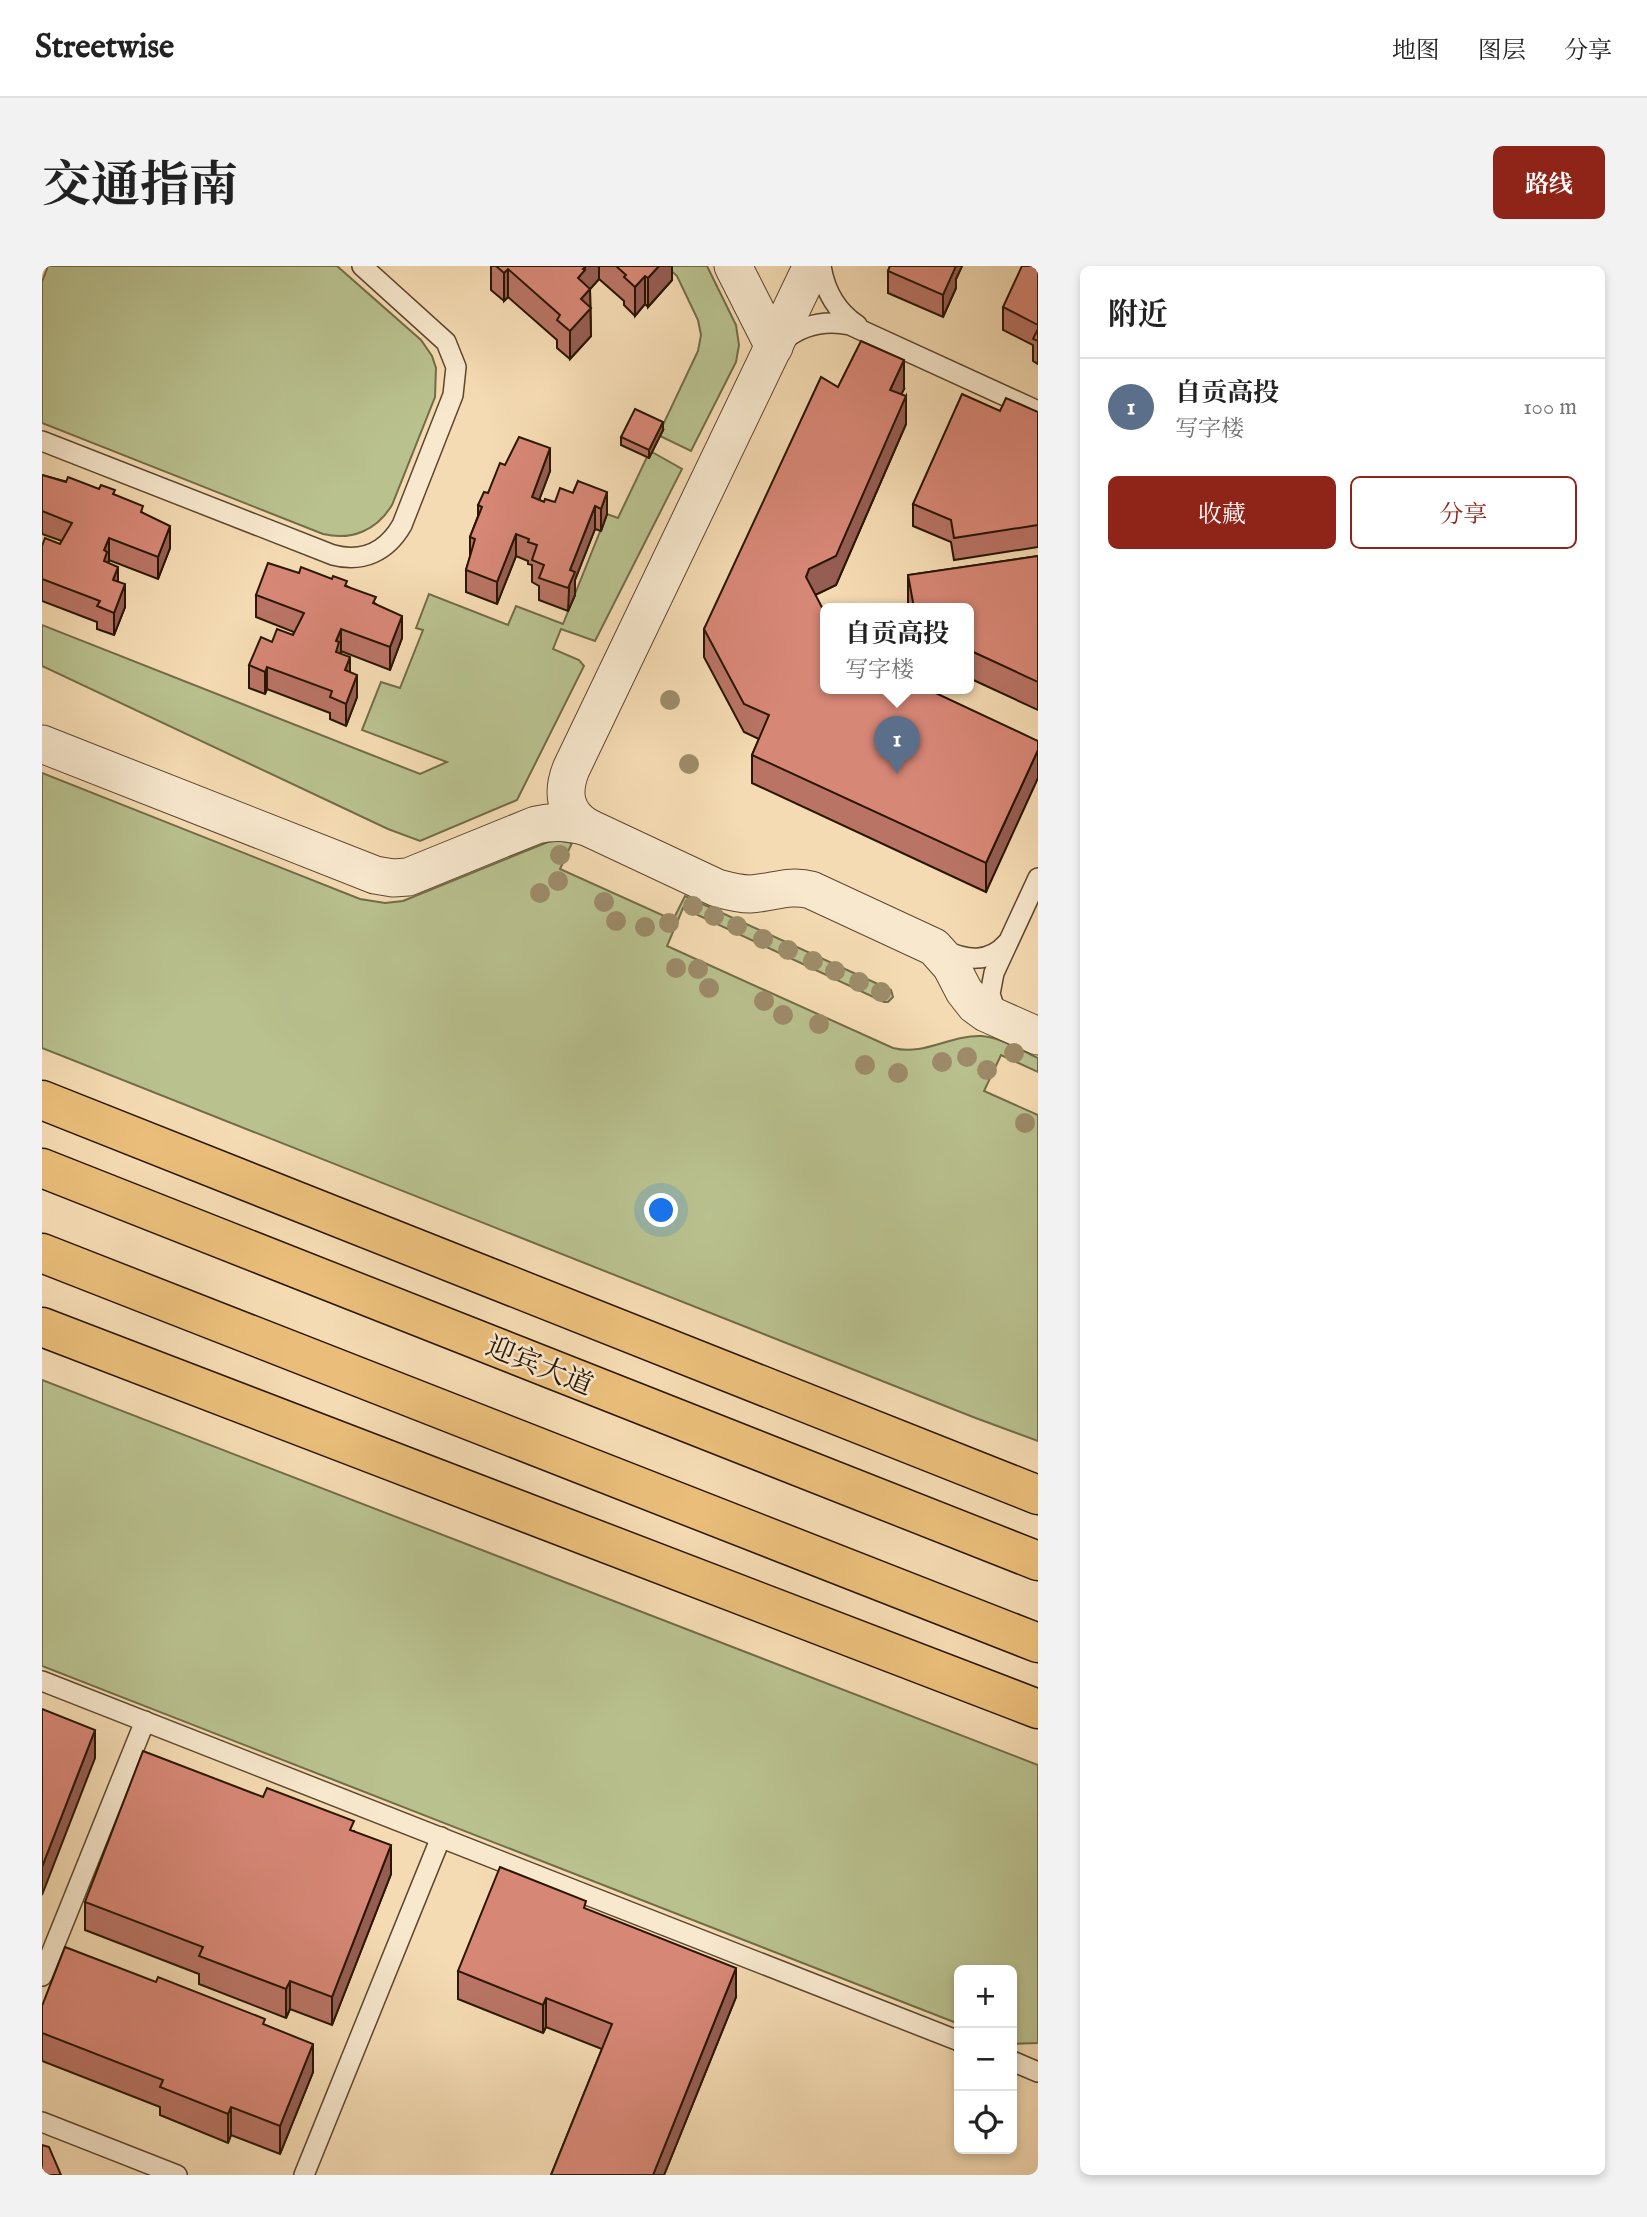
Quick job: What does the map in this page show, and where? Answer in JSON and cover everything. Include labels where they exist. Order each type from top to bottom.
[{"type":"main road","points":[[42,1100],[1038,1495]]},
{"type":"main road","name":"迎宾大道","points":[[42,1168],[1038,1561]]},
{"type":"main road","points":[[42,1253],[1038,1643]]},
{"type":"main road","points":[[42,1327],[1028,1702]]},
{"type":"street","points":[[733,266],[771,352]]},
{"type":"street","points":[[536,825],[550,811],[571,769],[812,266]]},
{"type":"street","points":[[42,744],[375,875],[393,878],[408,877],[536,825],[560,822],[587,827]]},
{"type":"street","points":[[571,769],[565,793],[566,803],[574,817],[587,827],[717,888],[733,893],[752,894],[800,887],[923,940],[943,956],[975,1005],[1038,1037]]},
{"type":"lane","points":[[42,441],[333,555],[353,557],[380,551],[402,525],[453,395],[456,374],[454,360],[446,342],[362,266]]},
{"type":"lane","points":[[821,266],[826,287],[836,306],[850,321],[1038,411]]},
{"type":"lane","points":[[771,352],[789,336],[811,325],[835,322],[864,330]]},
{"type":"lane","points":[[999,1019],[991,1002],[991,983],[1038,878]]},
{"type":"lane","points":[[923,940],[957,956],[972,959],[994,955],[1008,943]]},
{"type":"lane","points":[[42,1681],[954,2039]]},
{"type":"lane","points":[[42,1976],[145,1721]]},
{"type":"lane","points":[[304,2175],[441,1837]]},
{"type":"lane","points":[[1017,2063],[1038,2072]]},
{"type":"lane","points":[[42,2122],[177,2175]]},
{"type":"green space","points":[[48,266],[337,266],[421,340],[432,356],[436,368],[435,397],[386,514],[371,527],[354,534],[323,534],[42,423],[42,282]]},
{"type":"green space","points":[[666,266],[707,266],[736,325],[739,345],[736,362],[691,451],[660,436],[698,351],[701,335],[698,320],[677,276]]},
{"type":"green space","points":[[652,452],[682,469],[595,641],[561,629],[553,649],[579,660],[584,666],[517,800],[420,841],[388,829],[42,666],[42,625],[420,774],[447,762],[362,730],[381,682],[400,688],[423,630],[416,628],[429,594],[508,625],[516,606],[563,624],[607,514],[618,518],[647,457],[649,458]]},
{"type":"green space","points":[[42,773],[360,899],[385,903],[403,901],[548,842],[557,840],[572,843],[560,869],[673,920],[685,896],[891,990],[893,997],[884,1002],[683,908],[667,946],[893,1048],[915,1049],[981,1036],[1003,1041],[1038,1058],[1038,1072],[1001,1055],[984,1091],[1038,1115],[1038,1441],[42,1048]]},
{"type":"green space","points":[[42,1380],[1038,1765],[1038,2043],[1017,2044],[1017,1965],[954,1965],[954,2022],[42,1666]]},
{"type":"building","points":[[496,266],[586,266],[578,278],[590,289],[581,299],[591,308],[570,331],[557,320],[560,315],[508,269],[504,273]]},
{"type":"building","points":[[616,266],[659,266],[635,287]]},
{"type":"building","points":[[890,266],[956,266],[943,295],[888,271]]},
{"type":"building","points":[[1022,266],[1038,266],[1038,325],[1003,307]]},
{"type":"building","points":[[861,341],[904,360],[890,390],[906,396],[836,556],[809,569],[806,577],[820,604],[820,694],[938,694],[1038,741],[1038,750],[986,863],[752,755],[769,715],[744,704],[704,629],[821,377],[838,387]]},
{"type":"building","points":[[962,394],[1000,411],[1006,398],[1038,412],[1038,525],[954,538],[951,520],[913,504]]},
{"type":"building","points":[[635,409],[663,422],[649,450],[621,437]]},
{"type":"building","points":[[519,437],[550,448],[532,497],[544,502],[545,499],[555,502],[560,488],[573,493],[578,481],[607,492],[601,509],[595,506],[570,570],[575,572],[568,588],[539,578],[544,565],[532,560],[537,545],[516,534],[497,582],[466,570],[475,539],[470,537],[482,507],[478,505],[484,492],[488,493],[500,463],[505,465]]},
{"type":"building","points":[[42,475],[66,482],[68,477],[99,489],[101,485],[115,490],[113,494],[143,506],[141,512],[170,526],[158,557],[109,538],[104,550],[107,552],[104,561],[118,567],[113,580],[125,584],[114,613],[97,606],[100,601],[42,579],[42,546],[45,538],[60,544],[72,523],[42,511]]},
{"type":"building","points":[[1038,556],[1038,682],[974,652],[974,603],[913,603],[908,575]]},
{"type":"building","points":[[268,563],[299,573],[301,567],[332,579],[333,576],[347,581],[345,586],[376,597],[373,603],[402,616],[390,647],[341,629],[336,641],[339,642],[336,652],[350,657],[345,670],[357,675],[346,704],[330,697],[332,691],[267,667],[265,672],[249,665],[261,637],[272,642],[277,629],[293,635],[304,613],[256,595]]},
{"type":"building","points":[[42,1709],[95,1730],[42,1867]]},
{"type":"building","points":[[143,1751],[263,1797],[267,1788],[354,1821],[350,1830],[391,1845],[332,1997],[290,1981],[286,1989],[199,1956],[203,1947],[85,1902]]},
{"type":"building","points":[[500,1867],[586,1901],[584,1908],[736,1968],[653,2175],[551,2175],[612,2024],[546,1998],[543,2005],[458,1971]]},
{"type":"building","points":[[65,1947],[156,1982],[158,1977],[265,2019],[263,2024],[313,2044],[280,2126],[231,2107],[228,2114],[160,2087],[163,2080],[42,2033],[42,2006]]},
{"type":"building","points":[[42,2145],[49,2147],[61,2175],[42,2175]]},
{"type":"place","name":"自贡高投","points":[[897,774]]}]
